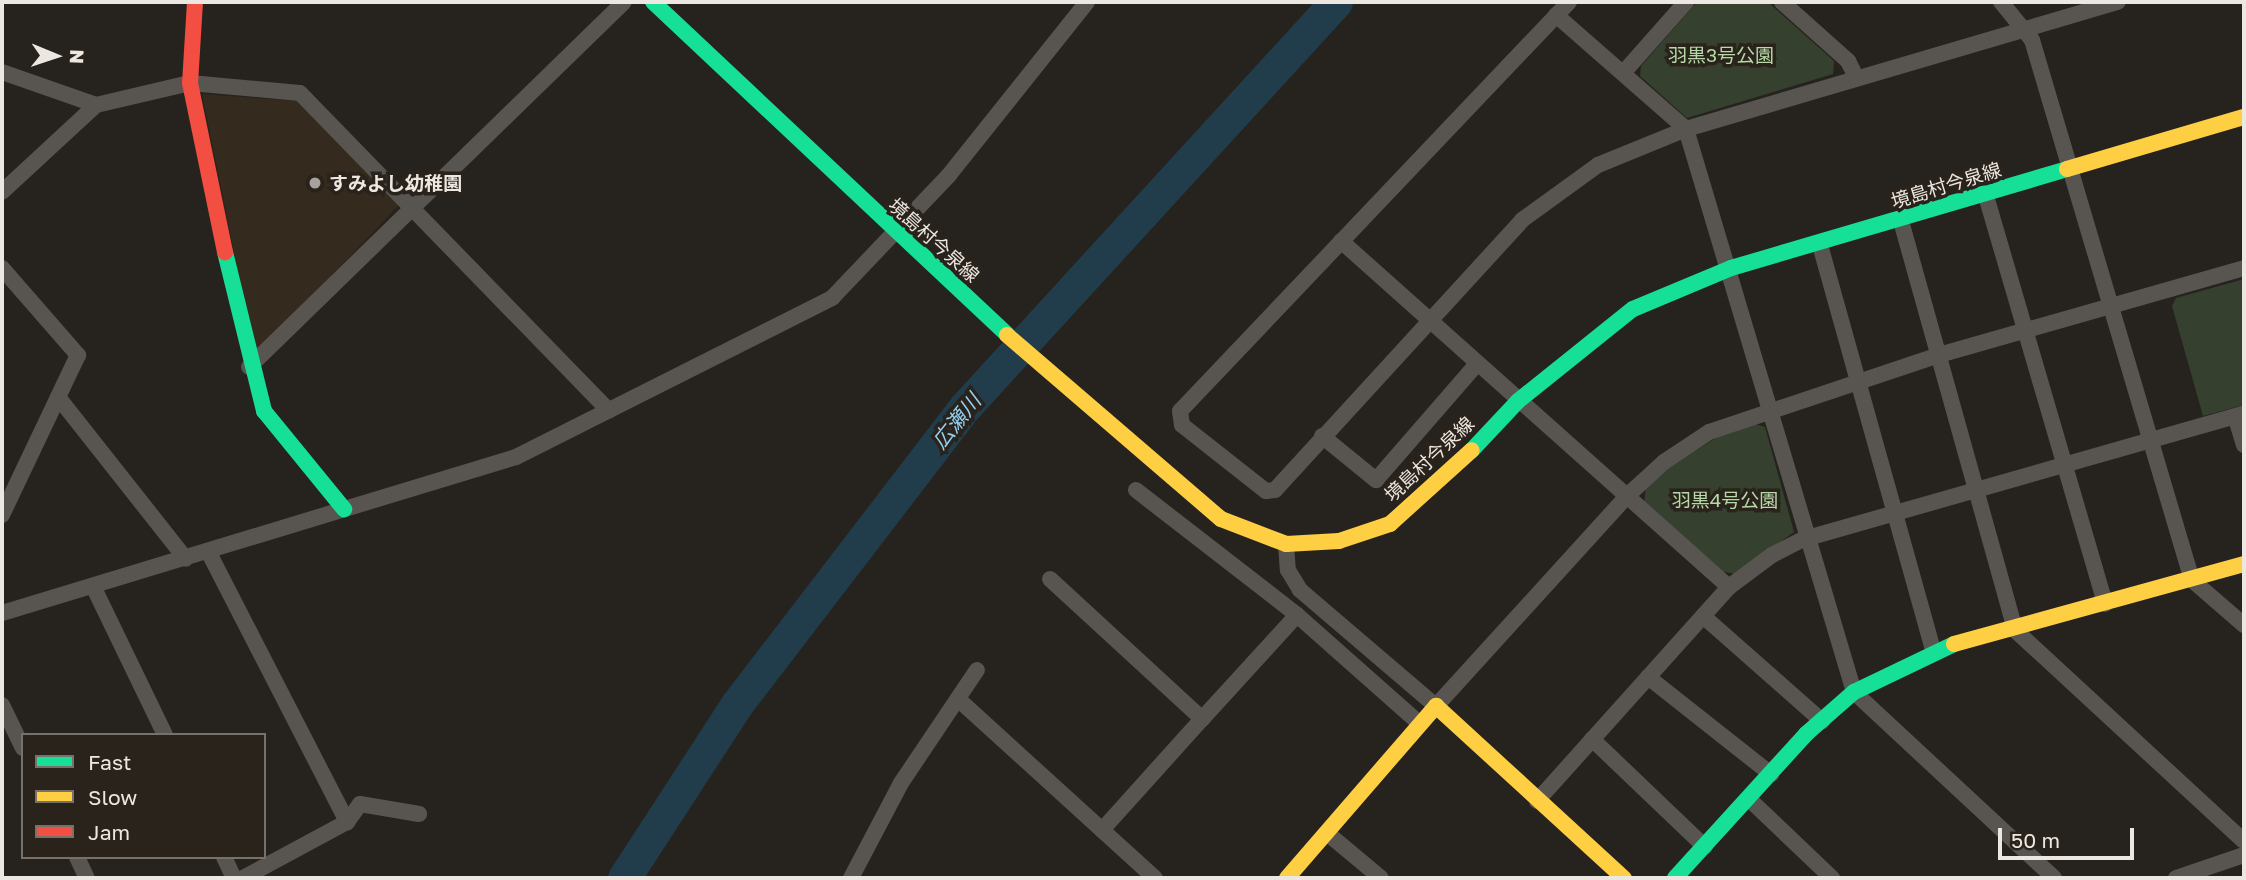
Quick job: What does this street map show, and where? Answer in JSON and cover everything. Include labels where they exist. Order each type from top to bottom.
[{"type":"main road","points":[[195,2],[190,83],[249,367],[264,411],[344,509]]},
{"type":"main road","name":"境島村今泉線","points":[[653,2],[897,236],[1115,432],[1221,520],[1286,544],[1339,541],[1390,524],[1447,477],[1518,401],[1633,309],[1731,268],[1820,245],[2244,117]]},
{"type":"main road","points":[[1675,878],[1822,720],[1854,692],[1933,650],[2015,630],[2244,564]]},
{"type":"main road","points":[[1287,878],[1436,706],[1624,878]]},
{"type":"street","points":[[249,367],[413,211],[624,2]]},
{"type":"street","points":[[2,612],[186,559],[516,457],[832,298],[897,236],[1087,2]]},
{"type":"street","points":[[1569,2],[1178,417],[1182,425],[1271,492],[1426,319],[1556,191],[1626,149],[1856,77],[2118,2]]},
{"type":"street","points":[[1624,72],[1686,2]]},
{"type":"street","points":[[1782,2],[1848,61],[1856,77]]},
{"type":"street","points":[[2001,2],[2028,29],[2154,443],[2192,580],[2244,625]]},
{"type":"street","points":[[1556,15],[1686,129],[1731,268],[1804,539],[1854,692],[2054,878]]},
{"type":"street","points":[[2,72],[96,105]]},
{"type":"street","points":[[2,192],[96,105],[190,83],[300,93],[609,411]]},
{"type":"street","points":[[1986,196],[2105,604]]},
{"type":"street","points":[[1901,221],[1979,490],[2015,630],[2244,841]]},
{"type":"street","points":[[1341,241],[1730,587]]},
{"type":"street","points":[[1820,245],[1854,383],[1933,650]]},
{"type":"street","points":[[2,268],[78,355],[2,515]]},
{"type":"street","points":[[1286,544],[1288,570],[1300,590],[1436,706],[1628,495],[1690,443],[1768,410],[1939,355],[2025,333],[2244,268]]},
{"type":"street","points":[[1322,436],[1376,480],[1477,364]]},
{"type":"street","points":[[58,397],[186,559]]},
{"type":"street","points":[[1537,801],[1730,587],[1772,555],[1804,539],[2240,417],[2244,445]]},
{"type":"street","points":[[1136,490],[1297,614],[1420,724]]},
{"type":"street","points":[[208,551],[347,822]]},
{"type":"street","points":[[1050,579],[1202,719]]},
{"type":"street","points":[[93,586],[164,733]]},
{"type":"street","points":[[1102,830],[1297,614]]},
{"type":"street","points":[[1703,616],[1822,720]]},
{"type":"street","points":[[851,878],[901,783],[977,670]]},
{"type":"street","points":[[1648,677],[1771,774]]},
{"type":"street","points":[[958,699],[1155,878]]},
{"type":"street","points":[[2,705],[21,744]]},
{"type":"street","points":[[1592,739],[1705,847]]},
{"type":"street","points":[[1749,799],[1832,878]]},
{"type":"street","points":[[243,878],[347,822],[360,804],[419,814]]},
{"type":"street","points":[[1327,832],[1381,878]]},
{"type":"street","points":[[2176,878],[2220,872],[2244,855]]},
{"type":"street","points":[[78,859],[87,878]]},
{"type":"street","points":[[225,859],[234,878]]},
{"type":"shaded area","points":[[202,94],[297,101],[399,205],[255,356]]},
{"type":"green space","name":"羽黒3号公園","points":[[1697,2],[1768,2],[1834,61],[1833,74],[1687,118],[1640,76],[1641,66]]},
{"type":"green space","points":[[2244,279],[2244,405],[2203,416],[2172,306],[2176,298]]},
{"type":"green space","name":"羽黒4号公園","points":[[1752,423],[1765,427],[1794,532],[1735,574],[1720,571],[1644,503],[1646,488],[1672,466],[1725,432]]},
{"type":"waterway","name":"広瀬川","points":[[624,878],[737,704],[965,407],[1336,2]]},
{"type":"traffic: fast","points":[[653,2],[1007,335]]},
{"type":"traffic: fast","points":[[1472,450],[1518,401],[1633,309],[1731,268],[2067,169]]},
{"type":"traffic: fast","points":[[225,252],[264,411],[344,509]]},
{"type":"traffic: fast","points":[[1675,878],[1806,734],[1854,692],[1954,644]]},
{"type":"traffic: slow","points":[[2067,169],[2244,117]]},
{"type":"traffic: slow","points":[[1007,335],[1221,519],[1286,544],[1339,541],[1390,524],[1472,450]]},
{"type":"traffic: slow","points":[[1954,644],[2244,564]]},
{"type":"traffic: slow","points":[[1287,878],[1436,706],[1624,878]]},
{"type":"traffic: jam","points":[[195,2],[190,83],[225,252]]},
{"type":"place","name":"すみよし幼稚園","points":[[315,183]]}]
